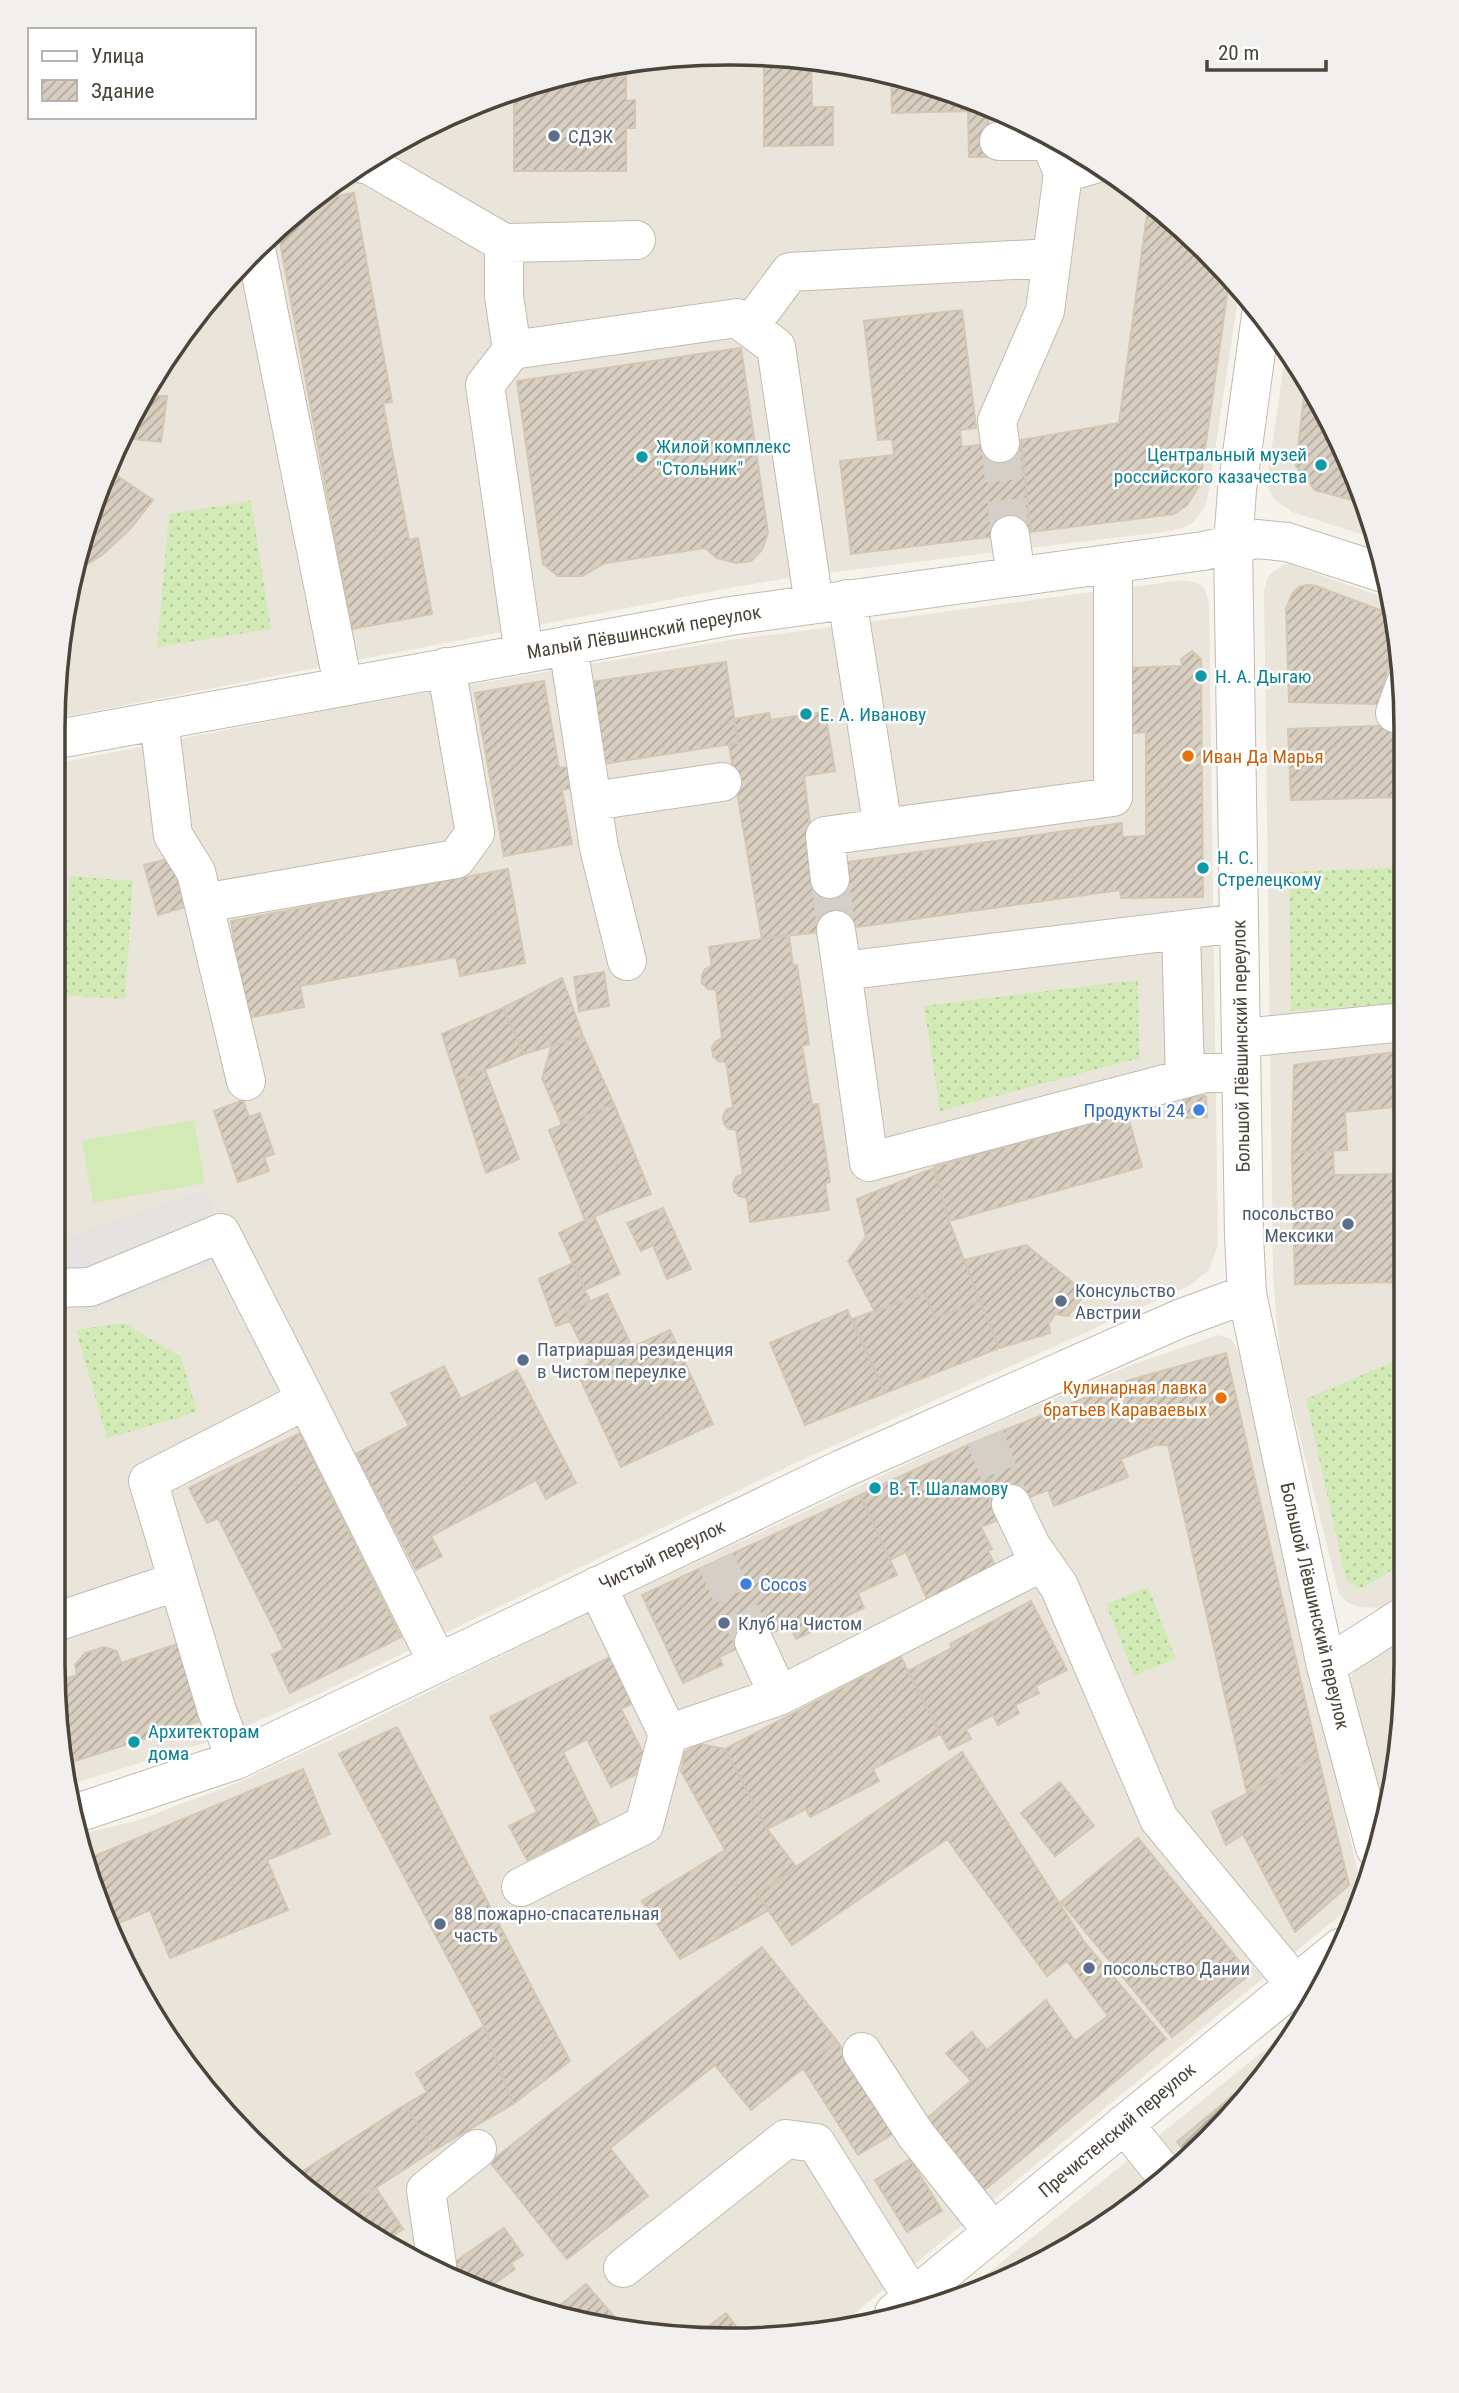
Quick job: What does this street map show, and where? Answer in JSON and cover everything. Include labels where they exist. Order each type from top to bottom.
[{"type":"street","points":[[999,141],[1038,141]]},
{"type":"street","points":[[375,168],[504,243],[636,240]]},
{"type":"street","points":[[1000,443],[997,421],[1045,311],[1052,258],[1079,168]]},
{"type":"street","points":[[504,243],[504,296],[512,350]]},
{"type":"street","points":[[749,327],[790,272],[1052,258]]},
{"type":"street","points":[[258,260],[343,685]]},
{"type":"street","points":[[524,654],[485,385],[512,350],[737,318],[776,348],[830,601],[883,828]]},
{"type":"street","name":"Большой Лёвшинский переулок","points":[[1259,328],[1237,490],[1233,544],[1247,1294],[1326,1666],[1372,1837]]},
{"type":"street","points":[[1010,535],[1016,577]]},
{"type":"street","name":"Малый Лёвшинский переулок","points":[[65,738],[730,615],[1113,564],[1203,551],[1257,539],[1287,542],[1375,570]]},
{"type":"street","points":[[830,879],[825,836],[1113,797],[1113,564]]},
{"type":"street","points":[[568,645],[599,848],[628,961]]},
{"type":"street","points":[[204,903],[456,859],[475,833],[446,667]]},
{"type":"street","points":[[159,720],[173,835],[196,872],[246,1081]]},
{"type":"street","points":[[592,801],[722,782]]},
{"type":"street","points":[[842,971],[1239,923]]},
{"type":"street","points":[[836,930],[869,1162],[1206,1073],[1241,1055],[1394,1024]]},
{"type":"street","points":[[1181,930],[1185,1078]]},
{"type":"street","points":[[65,1288],[90,1287],[221,1233],[438,1663]]},
{"type":"street","name":"Чистый переулок","points":[[82,1810],[236,1760],[597,1586],[710,1548],[979,1424],[1179,1319],[1247,1294]]},
{"type":"street","points":[[236,1760],[217,1712],[148,1481],[306,1400]]},
{"type":"street","points":[[1011,1504],[1031,1546],[1059,1586],[1158,1819],[1295,1984]]},
{"type":"street","points":[[668,1734],[779,1696],[1042,1562]]},
{"type":"street","points":[[65,1619],[178,1581]]},
{"type":"street","points":[[522,1887],[644,1825],[668,1734],[597,1586]]},
{"type":"street","points":[[1326,1666],[1394,1622]]},
{"type":"street","points":[[754,1642],[779,1696]]},
{"type":"street","name":"Пречистенский переулок","points":[[914,2302],[993,2232],[1325,1960]]},
{"type":"street","points":[[862,2052],[916,2135],[993,2232]]},
{"type":"street","points":[[1124,2124],[1161,2169]]},
{"type":"street","points":[[623,2268],[786,2139],[817,2143],[911,2303]]},
{"type":"street","points":[[437,2261],[426,2190],[477,2149]]},
{"type":"shaded area","points":[[686,66],[773,66],[816,70],[902,87],[984,115],[1024,133],[1099,177],[1168,230],[1200,259],[1238,301],[1206,505],[1194,521],[1183,528],[809,575],[65,717],[70,643],[87,557],[100,516],[133,435],[177,360],[202,325],[259,259],[325,202],[360,177],[435,133],[516,100],[557,87],[600,78]]},
{"type":"shaded area","points":[[1284,363],[1326,435],[1344,475],[1365,536],[1292,512],[1274,499],[1269,489],[1268,475]]},
{"type":"shaded area","points":[[1289,564],[1380,596],[1389,643],[1394,730],[1394,1607],[1381,1608],[1359,1607],[1348,1603],[1339,1594],[1282,1364],[1276,1316],[1273,1271],[1264,591],[1268,576],[1283,565]]},
{"type":"shaded area","points":[[1183,580],[1198,583],[1204,588],[1209,603],[1218,1245],[1209,1270],[1189,1286],[804,1459],[325,1691],[220,1738],[76,1783],[66,1707],[65,1663],[65,762],[353,705],[731,640]]},
{"type":"shaded area","points":[[206,1190],[230,1257],[86,1314],[65,1274],[66,1238]]},
{"type":"shaded area","points":[[1218,1335],[1231,1339],[1239,1351],[1359,1877],[1344,1912],[850,2317],[773,2327],[686,2327],[643,2323],[557,2306],[475,2278],[397,2239],[325,2191],[259,2134],[202,2068],[177,2033],[133,1958],[115,1918],[86,1833],[136,1821],[237,1783],[347,1732],[587,1613],[971,1434],[1126,1367]]},
{"type":"shaded area","points":[[1394,1643],[1389,1750],[1379,1802],[1349,1680],[1357,1668]]},
{"type":"shaded area","points":[[1277,2040],[1257,2068],[1200,2134],[1134,2191],[1062,2239],[980,2279]]},
{"type":"green space","points":[[251,501],[271,629],[157,647],[169,514]]},
{"type":"green space","points":[[1394,867],[1394,1004],[1291,1011],[1289,872]]},
{"type":"green space","points":[[70,876],[133,881],[125,999],[65,995]]},
{"type":"green space","points":[[1138,980],[1139,1058],[940,1111],[924,1006]]},
{"type":"green space","points":[[194,1120],[205,1183],[93,1203],[82,1141]]},
{"type":"green space","points":[[124,1323],[181,1357],[197,1412],[107,1438],[76,1330]]},
{"type":"green space","points":[[1394,1361],[1394,1569],[1360,1589],[1346,1580],[1306,1399]]},
{"type":"green space","points":[[1148,1587],[1176,1659],[1134,1675],[1106,1604]]},
{"type":"building","points":[[764,66],[811,70],[812,107],[833,107],[833,145],[764,146]]},
{"type":"building","points":[[626,75],[626,101],[635,100],[635,128],[626,128],[626,171],[514,171],[514,101],[557,87]]},
{"type":"building","points":[[891,85],[988,117],[989,157],[969,157],[968,111],[892,113]]},
{"type":"building","points":[[354,193],[392,402],[383,403],[409,540],[418,538],[432,614],[352,629],[280,240],[332,197]]},
{"type":"building","points":[[1147,213],[1200,259],[1228,290],[1200,484],[1187,505],[1174,514],[1031,532],[1021,440],[1119,423]]},
{"type":"building","points":[[962,310],[976,428],[960,430],[962,447],[1021,440],[1031,532],[851,554],[840,461],[894,455],[892,439],[878,440],[864,321]]},
{"type":"building","name":"Жилой комплекс \"Стольник\"","points":[[741,348],[768,533],[762,550],[751,561],[736,563],[717,558],[705,548],[605,563],[582,576],[558,576],[543,564],[517,381]]},
{"type":"building","points":[[1304,395],[1326,435],[1353,500],[1315,490],[1296,466]]},
{"type":"building","points":[[155,396],[167,396],[161,442],[131,439]]},
{"type":"building","points":[[116,475],[153,500],[130,529],[102,555],[85,566],[100,516]]},
{"type":"building","points":[[1316,586],[1383,611],[1390,659],[1378,704],[1289,702],[1286,609],[1292,594],[1299,587]]},
{"type":"building","points":[[1192,651],[1201,659],[1203,897],[1121,898],[1120,890],[762,939],[729,745],[738,743],[734,719],[769,713],[770,720],[825,712],[835,771],[804,776],[817,880],[841,863],[1122,823],[1122,837],[1146,836],[1146,732],[1123,734],[1123,668],[1182,666],[1181,659]]},
{"type":"building","points":[[726,662],[738,743],[603,764],[591,682]]},
{"type":"building","points":[[544,681],[559,768],[569,767],[572,788],[562,790],[572,844],[504,856],[475,693]]},
{"type":"building","points":[[1394,725],[1394,797],[1291,800],[1288,729]]},
{"type":"building","points":[[172,858],[185,907],[158,915],[144,865]]},
{"type":"building","points":[[508,869],[525,963],[460,976],[456,957],[300,986],[304,1007],[242,1019],[228,948],[235,947],[231,921]]},
{"type":"building","points":[[789,935],[793,966],[797,965],[809,1044],[802,1046],[812,1105],[818,1104],[830,1182],[825,1183],[829,1210],[750,1222],[747,1198],[734,1191],[736,1177],[743,1174],[736,1130],[729,1129],[724,1124],[726,1110],[733,1107],[726,1062],[718,1061],[713,1056],[712,1048],[715,1042],[722,1038],[716,990],[708,989],[702,983],[702,976],[705,969],[712,966],[709,947]]},
{"type":"building","points":[[604,972],[609,1006],[579,1011],[574,977]]},
{"type":"building","points":[[562,978],[583,1036],[524,1054],[503,1008]]},
{"type":"building","points":[[503,1008],[524,1054],[457,1081],[442,1034]]},
{"type":"building","points":[[583,1036],[614,1104],[562,1125],[542,1078],[552,1045]]},
{"type":"building","points":[[1394,1052],[1394,1107],[1345,1112],[1347,1150],[1292,1152],[1294,1065]]},
{"type":"building","points":[[485,1070],[519,1159],[486,1173],[457,1081]]},
{"type":"building","points":[[1206,1096],[1207,1117],[1184,1118],[1184,1097]]},
{"type":"building","points":[[243,1100],[249,1117],[260,1113],[274,1154],[264,1157],[269,1171],[238,1182],[214,1111]]},
{"type":"building","points":[[614,1104],[651,1194],[585,1220],[549,1130]]},
{"type":"building","points":[[1127,1113],[1142,1167],[949,1221],[934,1167]]},
{"type":"building","name":"посольство Мексики","points":[[1333,1151],[1334,1175],[1394,1174],[1394,1282],[1295,1284],[1292,1152]]},
{"type":"building","points":[[934,1168],[949,1221],[980,1301],[935,1318],[925,1293],[875,1312],[848,1261],[866,1237],[857,1199]]},
{"type":"building","points":[[663,1208],[691,1269],[667,1279],[653,1245],[641,1251],[627,1223]]},
{"type":"building","points":[[594,1216],[620,1274],[585,1290],[559,1233]]},
{"type":"building","points":[[1026,1245],[1086,1293],[1068,1316],[1055,1314],[1049,1324],[1050,1333],[999,1348],[964,1260]]},
{"type":"building","points":[[573,1263],[590,1301],[566,1312],[570,1321],[556,1326],[539,1279]]},
{"type":"building","points":[[925,1293],[935,1318],[980,1301],[999,1348],[885,1393],[852,1319]]},
{"type":"building","points":[[607,1294],[632,1347],[670,1330],[713,1424],[621,1467],[576,1370],[590,1363],[566,1312]]},
{"type":"building","points":[[847,1310],[885,1393],[805,1425],[770,1343]]},
{"type":"building","points":[[1226,1353],[1318,1756],[1247,1793],[1168,1445],[1156,1445],[1130,1380]]},
{"type":"building","points":[[444,1366],[461,1399],[517,1370],[576,1483],[546,1499],[536,1480],[431,1536],[442,1556],[416,1570],[356,1454],[409,1426],[391,1393]]},
{"type":"building","points":[[1130,1380],[1156,1445],[1121,1459],[1128,1477],[1054,1506],[1048,1490],[1002,1508],[972,1443]]},
{"type":"building","points":[[300,1433],[401,1637],[290,1693],[272,1655],[284,1649],[218,1518],[207,1523],[189,1488]]},
{"type":"building","points":[[972,1443],[1006,1517],[981,1527],[992,1549],[988,1551],[996,1567],[927,1599],[906,1552],[890,1560],[860,1495]]},
{"type":"building","points":[[860,1495],[897,1575],[858,1593],[864,1608],[796,1639],[789,1625],[719,1657],[723,1665],[683,1683],[642,1595]]},
{"type":"building","points":[[1031,1601],[1067,1670],[1035,1686],[1039,1693],[1015,1705],[1019,1713],[998,1725],[993,1715],[966,1729],[971,1739],[949,1750],[908,1671],[952,1648],[950,1644]]},
{"type":"building","points":[[180,1643],[203,1720],[72,1762],[65,1679],[77,1675],[75,1665],[85,1653],[104,1647],[117,1651],[121,1663]]},
{"type":"building","points":[[614,1655],[637,1701],[621,1709],[650,1767],[611,1787],[587,1739],[563,1752],[599,1824],[527,1860],[509,1826],[537,1812],[490,1717]]},
{"type":"building","points":[[901,1657],[940,1734],[873,1769],[879,1781],[810,1817],[806,1809],[767,1829],[725,1749]]},
{"type":"building","points":[[397,1727],[570,2061],[513,2104],[484,2026],[339,1754]]},
{"type":"building","points":[[700,1744],[725,1749],[767,1829],[797,1868],[757,1894],[769,1910],[680,1959],[642,1901],[725,1850],[681,1771],[685,1752]]},
{"type":"building","name":"посольство Дании","points":[[962,1752],[1085,1943],[1166,2039],[982,2192],[925,2120],[971,2081],[946,2053],[972,2032],[987,2050],[1046,2000],[1075,2041],[1108,2016],[1067,1961],[1047,1976],[947,1839],[792,1945],[757,1894]]},
{"type":"building","points":[[1318,1756],[1349,1885],[1295,1932],[1243,1834],[1226,1845],[1212,1812]]},
{"type":"building","points":[[303,1769],[330,1834],[267,1860],[288,1910],[170,1958],[150,1910],[118,1924],[93,1856]]},
{"type":"building","points":[[1060,1782],[1094,1826],[1055,1856],[1021,1813]]},
{"type":"building","points":[[1138,1838],[1250,1974],[1172,2037],[1061,1902]]},
{"type":"building","points":[[762,1947],[837,2041],[751,2110],[715,2065],[610,2148],[648,2196],[567,2259],[490,2162]]},
{"type":"building","points":[[484,2026],[513,2104],[434,2150],[405,2105],[427,2092],[416,2073]]},
{"type":"building","points":[[837,2041],[896,2132],[858,2155],[803,2068]]},
{"type":"building","points":[[1238,2091],[1183,2149],[1177,2142]]},
{"type":"building","points":[[405,2105],[434,2150],[347,2206],[302,2172]]},
{"type":"building","points":[[910,2159],[942,2211],[907,2232],[875,2180]]},
{"type":"building","points":[[376,2188],[403,2229],[392,2236],[347,2207]]},
{"type":"building","points":[[504,2228],[523,2255],[511,2263],[515,2269],[493,2285],[461,2272],[455,2262]]},
{"type":"building","points":[[586,2284],[615,2318],[600,2315],[559,2306]]},
{"type":"building","points":[[726,2313],[737,2328],[730,2328],[708,2327]]},
{"type":"tunnel","points":[[1000,443],[1010,535]]},
{"type":"tunnel","points":[[830,879],[836,930]]},
{"type":"tunnel","points":[[985,1437],[1011,1504]]},
{"type":"tunnel","points":[[716,1561],[754,1642]]},
{"type":"place","name":"СДЭК","points":[[554,136]]},
{"type":"place","name":"Жилой комплекс \"Стольник\"","points":[[642,457]]},
{"type":"place","name":"Центральный музей российского казачества","points":[[1321,465]]},
{"type":"place","name":"Н. А. Дыгаю","points":[[1201,676]]},
{"type":"place","name":"Е. А. Иванову","points":[[806,714]]},
{"type":"place","name":"Иван Да Марья","points":[[1188,756]]},
{"type":"place","name":"Н. С. Стрелецкому","points":[[1203,868]]},
{"type":"place","name":"Продукты 24","points":[[1199,1110]]},
{"type":"place","name":"посольство Мексики","points":[[1348,1224]]},
{"type":"place","name":"Консульство Австрии","points":[[1061,1301]]},
{"type":"place","name":"Патриаршая резиденция в Чистом переулке","points":[[523,1360]]},
{"type":"place","name":"Кулинарная лавка братьев Караваевых","points":[[1221,1398]]},
{"type":"place","name":"В. Т. Шаламову","points":[[875,1488]]},
{"type":"place","name":"Cocos","points":[[746,1584]]},
{"type":"place","name":"Клуб на Чистом","points":[[724,1623]]},
{"type":"place","name":"Архитекторам дома","points":[[134,1742]]},
{"type":"place","name":"88 пожарно-спасательная часть","points":[[440,1924]]},
{"type":"place","name":"посольство Дании","points":[[1089,1968]]}]
